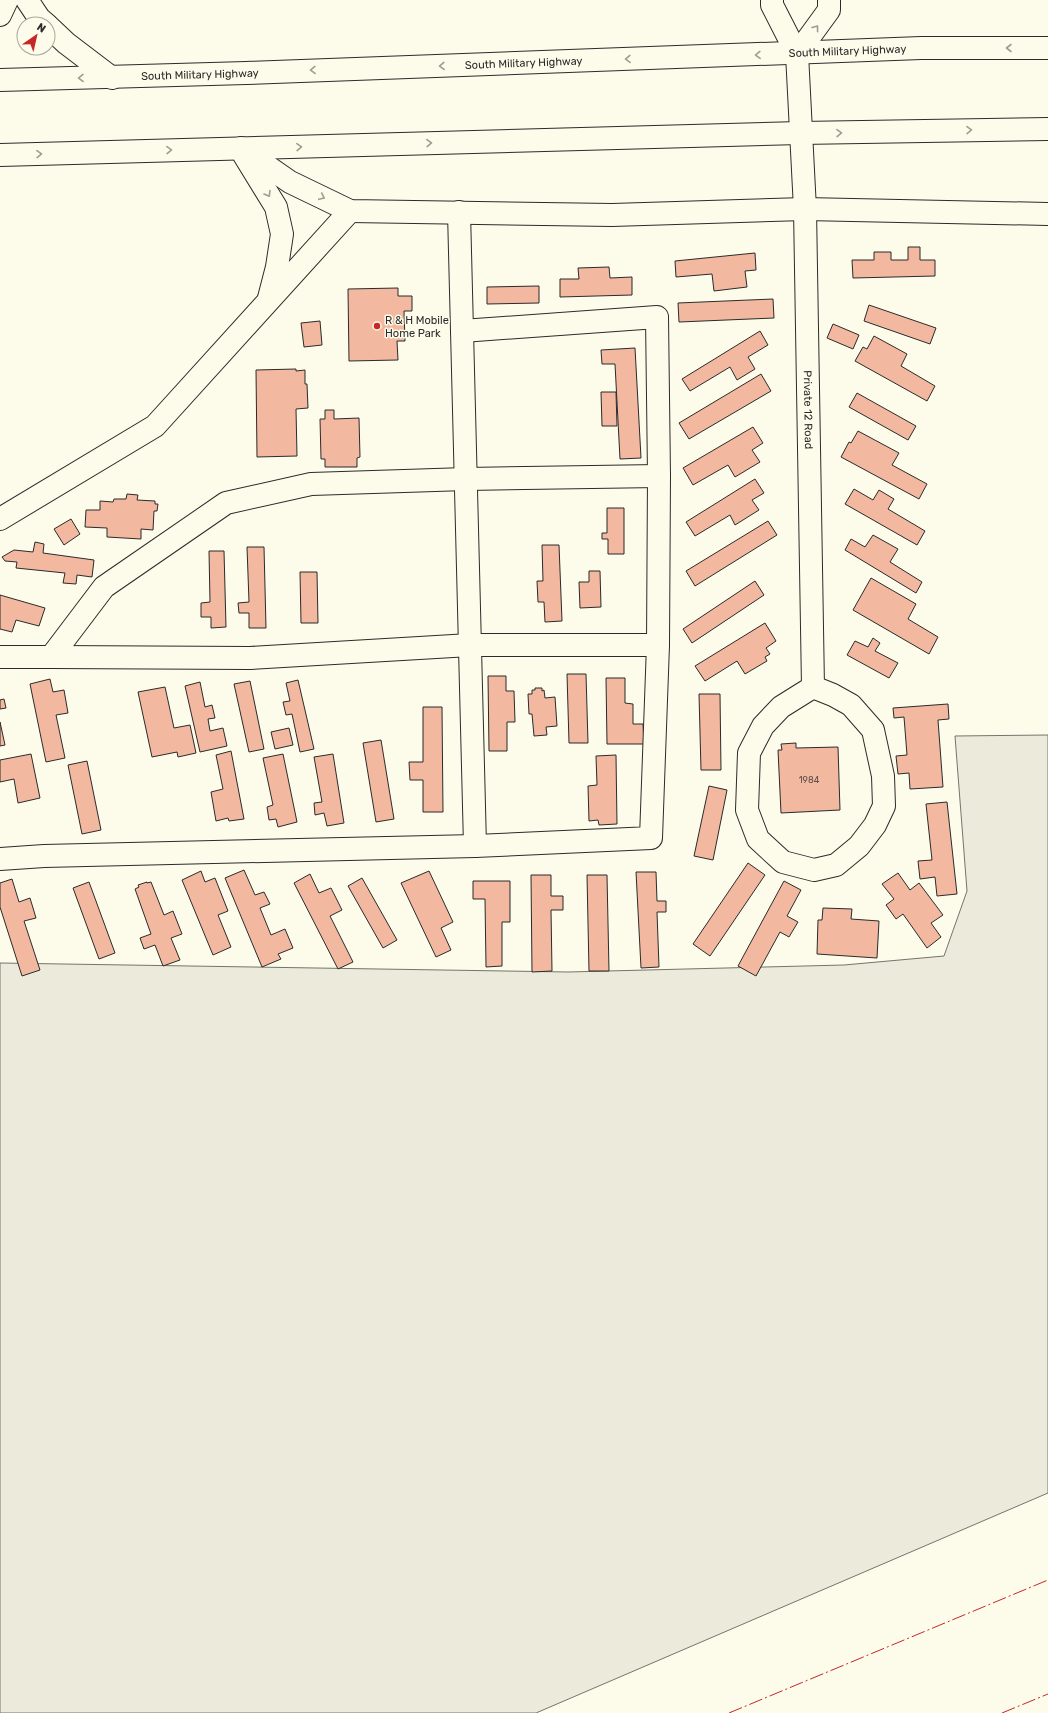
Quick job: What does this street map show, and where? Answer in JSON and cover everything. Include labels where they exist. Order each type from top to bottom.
[{"type":"main road","points":[[0,15],[6,0]]},
{"type":"main road","points":[[27,0],[39,16]]},
{"type":"main road","points":[[772,0],[772,5],[797,54],[829,10],[829,0]]},
{"type":"main road","points":[[56,33],[112,78]]},
{"type":"main road","name":"South Military Highway","points":[[0,80],[112,78],[797,54],[921,48],[1048,48]]},
{"type":"main road","name":"Private 12 Road","points":[[797,54],[805,209],[813,687]]},
{"type":"main road","points":[[0,155],[800,133],[1048,129]]},
{"type":"main road","points":[[240,148],[290,182],[350,210],[612,215],[805,209],[1048,214]]},
{"type":"main road","points":[[240,148],[276,207],[282,234],[277,267],[268,301]]},
{"type":"main road","points":[[0,519],[155,426],[350,210]]},
{"type":"main road","points":[[459,212],[475,846]]},
{"type":"main road","points":[[0,859],[44,856],[475,846],[652,838],[658,645],[659,476],[657,318],[462,331]]},
{"type":"main road","points":[[51,657],[104,587],[226,503],[311,484],[466,479],[659,476]]},
{"type":"main road","points":[[0,656],[250,658],[470,645],[658,645]]},
{"type":"main road","points":[[813,687],[852,705],[873,730],[883,776],[884,806],[875,825],[858,846],[836,865],[814,870],[783,862],[758,839],[747,810],[749,753],[763,726],[782,707],[813,687]]},
{"type":"shaded area","points":[[1048,735],[1048,1493],[536,1713],[0,1713],[0,963],[568,972],[844,965],[944,956],[967,891],[955,736]]},
{"type":"building","points":[[908,247],[920,247],[920,260],[935,260],[935,276],[853,278],[852,260],[874,260],[874,252],[891,252],[891,260],[908,260]]},
{"type":"building","points":[[755,253],[756,270],[745,271],[747,287],[714,291],[712,274],[676,277],[675,261]]},
{"type":"building","points":[[609,267],[610,278],[632,277],[632,295],[560,297],[560,279],[579,279],[578,268]]},
{"type":"building","points":[[539,286],[539,303],[487,304],[487,287]]},
{"type":"building","name":"R & H Mobile Home Park","points":[[398,288],[398,296],[412,296],[412,311],[404,311],[405,341],[397,341],[398,360],[349,361],[348,289]]},
{"type":"building","points":[[773,299],[774,318],[679,322],[678,303]]},
{"type":"building","points":[[869,305],[936,328],[930,344],[864,321]]},
{"type":"building","points":[[320,321],[322,345],[304,347],[301,323]]},
{"type":"building","points":[[833,324],[859,335],[853,349],[827,338]]},
{"type":"building","points":[[760,331],[768,345],[748,357],[755,369],[737,380],[730,367],[690,391],[682,379]]},
{"type":"building","points":[[874,336],[907,354],[901,366],[935,386],[927,401],[855,361],[863,347],[867,349]]},
{"type":"building","points":[[635,348],[641,458],[620,459],[615,364],[602,364],[601,350]]},
{"type":"building","points":[[296,369],[296,371],[305,370],[308,408],[296,409],[297,456],[257,457],[256,370]]},
{"type":"building","points":[[761,374],[771,391],[689,439],[679,423]]},
{"type":"building","points":[[601,392],[616,392],[617,426],[602,426]]},
{"type":"building","points":[[857,393],[916,426],[908,440],[849,407]]},
{"type":"building","points":[[325,410],[334,410],[334,419],[359,418],[360,457],[357,458],[357,467],[325,467],[325,459],[321,459],[320,419],[325,419]]},
{"type":"building","points":[[753,427],[763,443],[752,450],[760,462],[735,477],[728,465],[693,485],[683,468]]},
{"type":"building","points":[[858,431],[899,453],[892,465],[927,484],[919,499],[841,457],[849,442],[851,443]]},
{"type":"building","points":[[755,479],[764,493],[752,500],[759,510],[735,525],[730,515],[695,536],[686,522]]},
{"type":"building","points":[[854,489],[873,500],[879,490],[894,499],[888,509],[925,531],[917,545],[845,504]]},
{"type":"building","points":[[127,494],[138,495],[137,500],[155,501],[155,504],[158,504],[157,511],[154,511],[153,530],[141,529],[141,539],[107,537],[107,528],[85,527],[86,510],[100,510],[100,501],[113,502],[114,499],[126,499]]},
{"type":"building","points":[[607,508],[624,508],[624,554],[608,554],[608,539],[602,539],[602,533],[607,533]]},
{"type":"building","points":[[71,519],[80,534],[64,545],[54,529]]},
{"type":"building","points":[[768,521],[777,535],[695,586],[686,571]]},
{"type":"building","points":[[873,535],[898,549],[890,562],[922,582],[916,593],[845,550],[851,539],[865,547]]},
{"type":"building","points":[[35,542],[44,544],[43,553],[94,560],[92,577],[77,575],[76,584],[63,583],[65,573],[16,568],[17,562],[5,561],[2,557],[14,550],[33,552]]},
{"type":"building","points":[[542,545],[559,545],[562,621],[545,622],[544,602],[538,602],[537,581],[543,581]]},
{"type":"building","points":[[247,547],[264,547],[266,628],[249,628],[249,613],[239,613],[238,603],[249,602]]},
{"type":"building","points":[[209,551],[224,551],[226,627],[211,628],[211,617],[201,617],[201,603],[210,602]]},
{"type":"building","points":[[589,571],[600,571],[601,607],[580,608],[579,582],[589,582]]},
{"type":"building","points":[[300,572],[317,572],[318,623],[301,623]]},
{"type":"building","points":[[871,578],[916,604],[908,619],[938,637],[929,654],[853,610]]},
{"type":"building","points":[[755,581],[764,595],[692,643],[683,629]]},
{"type":"building","points":[[0,595],[45,608],[39,626],[16,620],[12,632],[0,629]]},
{"type":"building","points":[[765,623],[776,641],[766,648],[770,654],[765,657],[767,661],[745,674],[737,661],[705,681],[695,666]]},
{"type":"building","points":[[873,638],[880,643],[875,651],[898,663],[889,678],[847,655],[855,641],[868,647]]},
{"type":"building","points":[[567,674],[586,674],[588,743],[569,743]]},
{"type":"building","points":[[488,676],[506,676],[506,691],[514,691],[515,722],[507,722],[507,751],[489,751]]},
{"type":"building","points":[[606,678],[625,678],[625,703],[633,704],[633,724],[643,724],[644,744],[607,744]]},
{"type":"building","points":[[50,679],[53,692],[64,690],[68,713],[56,715],[65,758],[46,762],[30,684]]},
{"type":"building","points":[[298,680],[314,749],[300,752],[292,714],[286,715],[283,702],[290,701],[286,683]]},
{"type":"building","points":[[250,681],[264,749],[249,752],[234,684]]},
{"type":"building","points":[[200,682],[205,707],[212,705],[215,718],[208,719],[210,731],[223,728],[227,746],[200,752],[185,686]]},
{"type":"building","points":[[165,687],[174,728],[190,725],[196,753],[178,757],[177,752],[152,757],[138,692]]},
{"type":"building","points":[[535,688],[542,688],[542,691],[544,690],[545,698],[555,697],[557,726],[546,727],[547,735],[534,736],[532,714],[529,714],[528,694],[532,694],[532,690],[535,690]]},
{"type":"building","points":[[699,694],[720,694],[721,770],[701,770]]},
{"type":"building","points":[[4,699],[6,708],[0,709],[0,700]]},
{"type":"building","points":[[948,704],[949,719],[938,720],[943,787],[910,789],[909,773],[898,774],[896,756],[907,755],[904,717],[894,718],[893,708]]},
{"type":"building","points":[[423,707],[442,707],[443,812],[423,812],[423,780],[410,780],[409,762],[423,762]]},
{"type":"building","points":[[0,722],[5,745],[0,746]]},
{"type":"building","points":[[289,728],[293,745],[275,749],[271,732]]},
{"type":"building","points":[[381,740],[394,819],[376,822],[363,743]]},
{"type":"building","points":[[796,743],[796,748],[838,747],[840,810],[781,813],[778,750],[782,750],[781,744]]},
{"type":"building","points":[[231,751],[244,819],[229,821],[228,818],[216,821],[211,792],[223,789],[216,755]]},
{"type":"building","points":[[31,754],[40,798],[18,803],[14,779],[0,782],[0,760]]},
{"type":"building","points":[[283,754],[297,822],[278,827],[276,819],[269,820],[267,807],[273,805],[263,758]]},
{"type":"building","points":[[333,754],[344,823],[327,826],[324,813],[315,815],[314,803],[322,802],[314,757]]},
{"type":"building","points":[[616,755],[617,824],[599,825],[598,820],[589,821],[588,786],[597,785],[596,756]]},
{"type":"building","points":[[87,761],[101,830],[82,834],[68,765]]},
{"type":"building","points":[[709,786],[727,790],[713,860],[694,856]]},
{"type":"building","points":[[947,802],[957,894],[937,896],[935,877],[920,879],[918,861],[932,860],[926,804]]},
{"type":"building","points":[[748,863],[765,875],[710,956],[693,944]]},
{"type":"building","points":[[244,870],[255,895],[264,892],[270,904],[260,908],[271,935],[285,929],[293,948],[278,954],[281,959],[262,967],[225,878]]},
{"type":"building","points":[[201,871],[205,882],[215,878],[228,911],[218,915],[231,947],[213,955],[182,880]]},
{"type":"building","points":[[429,871],[453,922],[441,928],[451,950],[436,957],[401,883]]},
{"type":"building","points":[[636,872],[656,872],[657,901],[666,901],[666,912],[657,912],[659,967],[641,968]]},
{"type":"building","points":[[898,873],[910,890],[919,883],[943,915],[931,923],[941,937],[927,948],[903,914],[896,919],[886,905],[894,899],[882,884]]},
{"type":"building","points":[[310,874],[319,893],[331,888],[342,910],[330,916],[353,962],[338,969],[294,883]]},
{"type":"building","points":[[531,875],[551,875],[551,896],[563,896],[563,910],[551,910],[552,971],[532,972]]},
{"type":"building","points":[[587,875],[607,875],[609,971],[589,971]]},
{"type":"building","points":[[362,878],[397,940],[383,948],[348,886]]},
{"type":"building","points":[[12,879],[19,902],[30,898],[36,918],[24,921],[40,970],[22,976],[0,907],[0,883]]},
{"type":"building","points":[[473,881],[510,881],[510,922],[502,922],[502,966],[486,967],[485,899],[473,899]]},
{"type":"building","points":[[784,881],[801,890],[787,916],[798,922],[789,937],[780,932],[756,976],[738,966]]},
{"type":"building","points":[[89,882],[115,953],[99,959],[73,888]]},
{"type":"building","points":[[151,882],[164,915],[173,911],[182,934],[171,938],[180,960],[163,966],[155,945],[144,949],[140,938],[151,934],[135,889],[139,887],[138,885]]},
{"type":"building","points":[[823,908],[852,909],[851,919],[879,921],[877,958],[817,954],[818,920],[822,920]]},
{"type":"power","points":[[729,1713],[1048,1580]]},
{"type":"power","points":[[1002,1713],[1048,1694]]},
{"type":"place","name":"R & H Mobile Home Park","points":[[377,326]]}]
